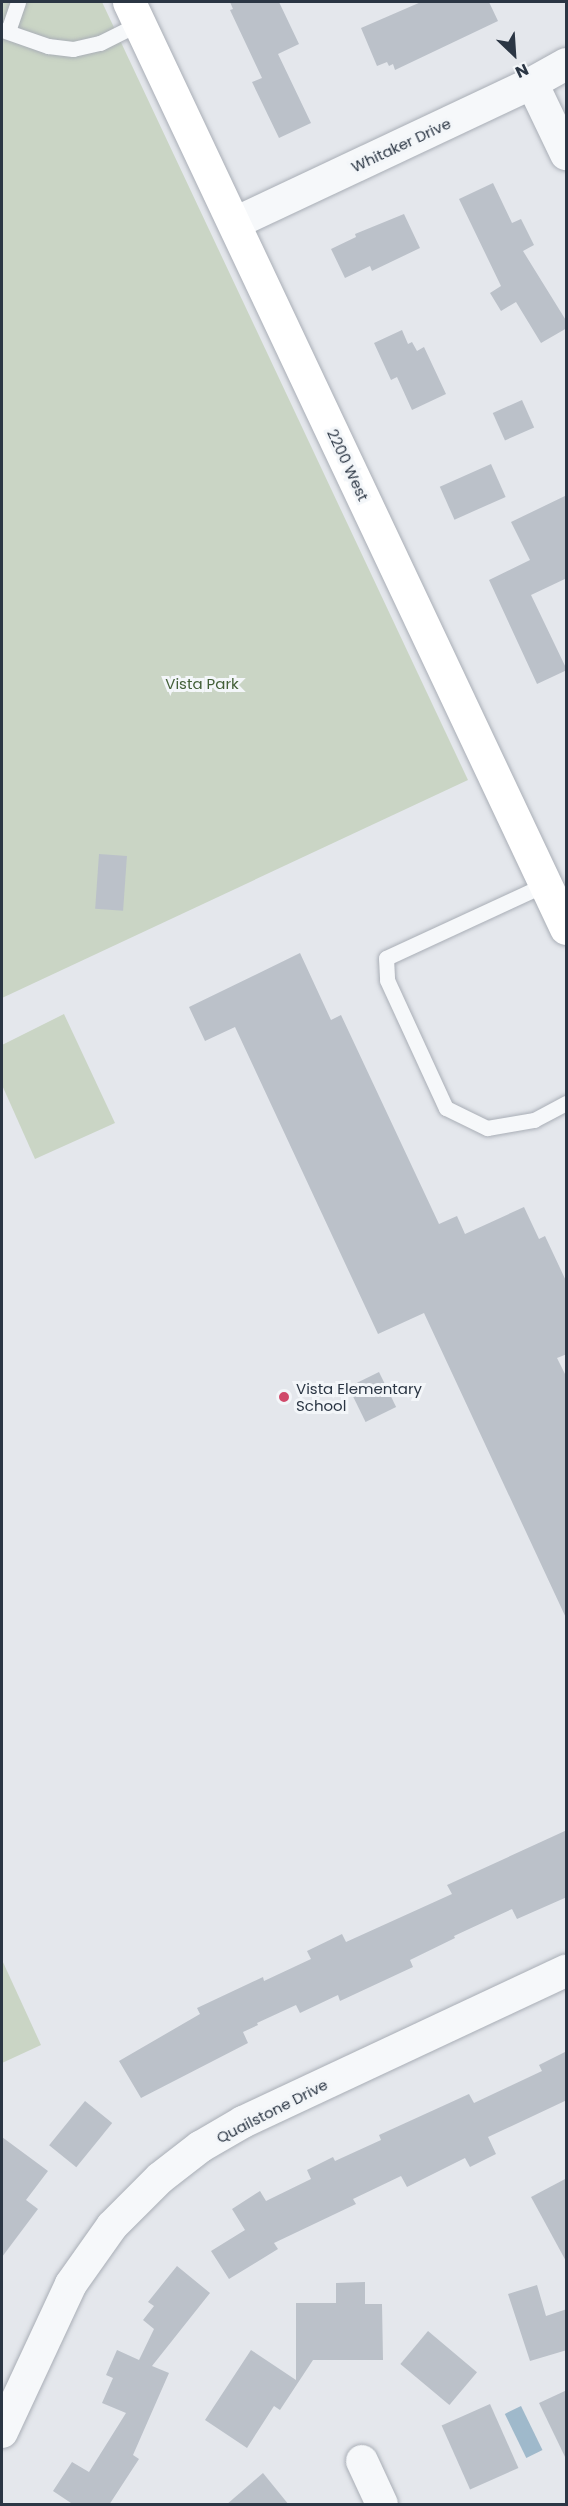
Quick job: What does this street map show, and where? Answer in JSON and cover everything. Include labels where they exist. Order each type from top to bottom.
[{"type":"street","name":"2200 West","points":[[135,12],[567,928]]},
{"type":"street","name":"Whitaker Drive","points":[[235,223],[532,83],[567,64]]},
{"type":"street","points":[[532,83],[567,154]]},
{"type":"street","name":"Quailstone Drive","points":[[3,2426],[71,2284],[112,2226],[160,2178],[201,2147],[243,2122],[567,1971]]},
{"type":"street","points":[[362,2461],[382,2505]]},
{"type":"lane","points":[[18,2],[5,31],[48,46],[73,49],[100,43],[135,12]]},
{"type":"lane","points":[[546,884],[386,958],[387,980],[446,1108],[487,1128],[534,1120],[567,1103]]},
{"type":"green space","name":"Vista Park","points":[[2,2],[102,2],[468,780],[2,998]]},
{"type":"green space","points":[[64,1014],[115,1123],[35,1159],[2,1085],[2,1045]]},
{"type":"green space","points":[[2,1960],[41,2045],[2,2063]]},
{"type":"water","points":[[521,2406],[542,2450],[526,2458],[505,2414]]},
{"type":"building","points":[[230,2],[279,2],[299,44],[278,54],[311,123],[279,138],[252,82],[262,78],[230,10],[233,9]]},
{"type":"building","points":[[421,2],[489,2],[498,21],[395,70],[393,64],[389,66],[387,62],[377,66],[361,28]]},
{"type":"building","points":[[493,183],[512,223],[521,219],[534,245],[523,251],[567,322],[567,328],[541,343],[516,302],[501,311],[490,293],[501,286],[459,199]]},
{"type":"building","points":[[404,214],[420,248],[372,271],[370,266],[345,278],[331,249],[356,237],[355,234]]},
{"type":"building","points":[[402,330],[408,344],[412,342],[417,351],[424,347],[446,394],[412,410],[397,377],[391,380],[374,343]]},
{"type":"building","points":[[522,400],[534,427],[505,440],[493,413]]},
{"type":"building","points":[[491,464],[506,497],[454,520],[440,487]]},
{"type":"building","points":[[567,495],[567,578],[531,595],[567,670],[537,684],[489,580],[530,560],[511,522]]},
{"type":"building","points":[[99,854],[127,856],[123,911],[95,909]]},
{"type":"building","name":"Vista Elementary School","points":[[300,953],[331,1020],[341,1015],[439,1224],[457,1216],[465,1234],[524,1207],[539,1239],[545,1236],[567,1283],[567,1354],[557,1358],[567,1378],[567,1620],[424,1313],[378,1334],[235,1027],[205,1041],[189,1007]]},
{"type":"building","points":[[379,1372],[396,1407],[366,1422],[348,1387]]},
{"type":"building","points":[[567,1830],[567,1897],[517,1919],[512,1909],[410,1960],[413,1967],[340,2001],[338,1995],[300,2013],[296,2005],[257,2023],[258,2025],[243,2032],[248,2043],[141,2098],[119,2061],[200,2014],[197,2008],[263,1977],[264,1981],[311,1959],[307,1951],[342,1934],[346,1942],[452,1894],[447,1885]]},
{"type":"building","points":[[567,2051],[567,2100],[488,2137],[496,2154],[470,2167],[465,2158],[407,2187],[401,2176],[353,2199],[356,2204],[274,2243],[278,2249],[229,2279],[211,2251],[245,2230],[232,2209],[260,2191],[266,2201],[311,2179],[307,2170],[333,2157],[335,2161],[381,2140],[379,2135],[469,2094],[474,2103],[542,2071],[539,2065]]},
{"type":"building","points":[[85,2101],[112,2123],[76,2167],[49,2145]]},
{"type":"building","points":[[2,2137],[48,2171],[26,2200],[38,2209],[2,2257]]},
{"type":"building","points":[[567,2178],[567,2263],[531,2197]]},
{"type":"building","points":[[177,2266],[210,2293],[152,2366],[169,2373],[133,2455],[139,2459],[109,2505],[74,2505],[53,2491],[72,2462],[89,2472],[126,2413],[102,2403],[113,2378],[106,2375],[117,2350],[139,2360],[154,2329],[143,2320],[154,2306],[148,2302]]},
{"type":"building","points":[[365,2282],[365,2304],[382,2304],[383,2360],[313,2360],[280,2410],[274,2406],[247,2448],[205,2420],[251,2350],[296,2380],[296,2303],[336,2303],[336,2283]]},
{"type":"building","points":[[537,2285],[546,2316],[567,2309],[567,2350],[530,2361],[508,2294]]},
{"type":"building","points":[[428,2331],[477,2372],[449,2405],[400,2364]]},
{"type":"building","points":[[567,2390],[567,2461],[539,2403]]},
{"type":"building","points":[[490,2404],[518,2468],[470,2490],[442,2426]]},
{"type":"building","points":[[263,2473],[289,2505],[226,2505]]},
{"type":"place","name":"Vista Elementary School","points":[[284,1397]]}]
